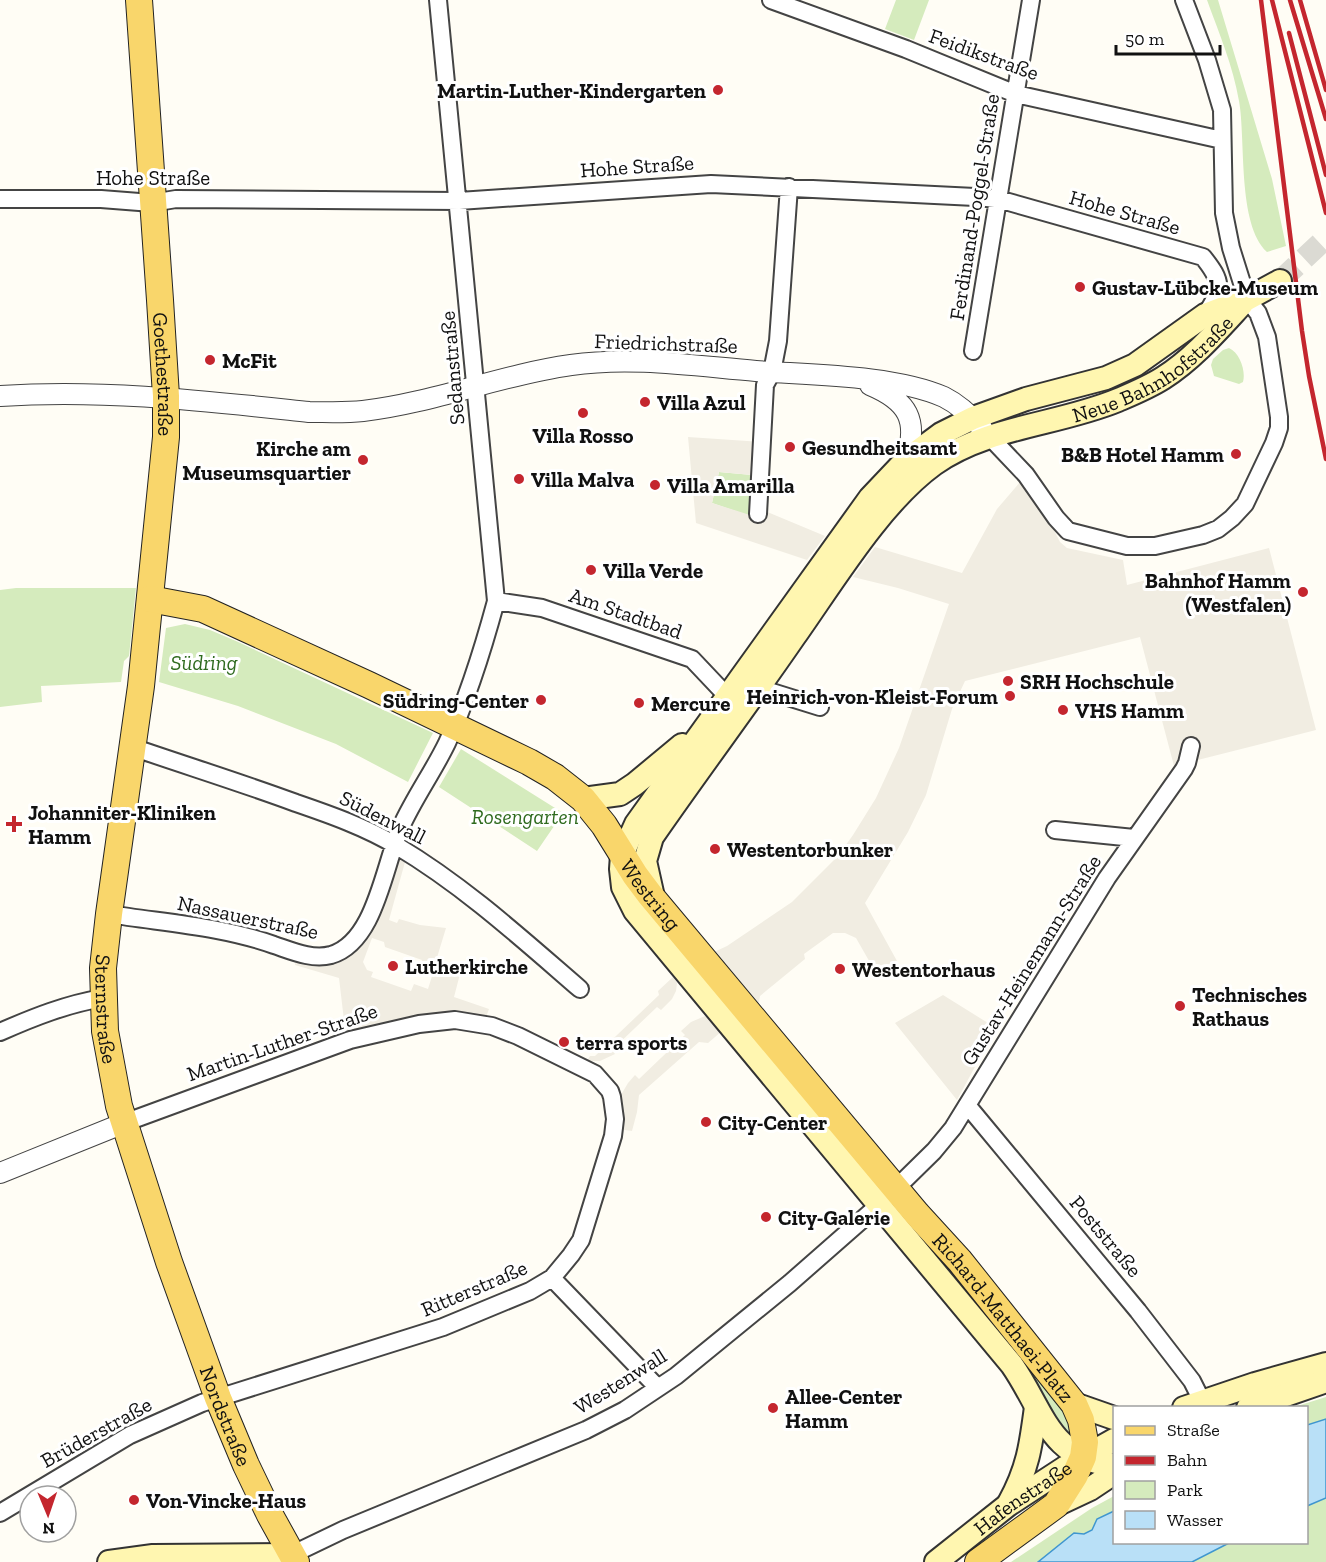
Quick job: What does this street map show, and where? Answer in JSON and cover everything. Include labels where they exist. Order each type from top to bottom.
[{"type":"main road","name":"Goethestraße","points":[[132,747],[142,680],[165,448],[166,396],[139,0]]},
{"type":"main road","points":[[1247,298],[1280,281]]},
{"type":"main road","name":"Neue Bahnhofstraße","points":[[622,855],[636,824],[706,725],[870,498],[906,460],[941,434],[973,418],[1026,399],[1106,378],[1135,365],[1205,315],[1247,298]]},
{"type":"main road","name":"Neue Bahnhofstraße","points":[[653,898],[645,861],[652,837],[850,558],[901,493],[935,464],[990,437],[1118,400],[1162,379],[1213,335],[1247,298]]},
{"type":"main road","points":[[150,598],[203,609],[529,762],[555,777],[583,799],[604,825],[622,855]]},
{"type":"main road","points":[[583,799],[620,794],[706,725]]},
{"type":"main road","name":"Sternstraße","points":[[132,747],[108,914],[103,998],[110,1060],[124,1123],[169,1263]]},
{"type":"main road","name":"Westring","points":[[622,855],[653,898],[887,1196]]},
{"type":"main road","name":"Westring","points":[[622,855],[623,886],[635,911],[774,1080],[887,1196]]},
{"type":"main road","name":"Richard-Matthaei-Platz","points":[[887,1196],[967,1270],[1074,1404],[1084,1434],[1083,1457],[1075,1475],[1056,1505]]},
{"type":"main road","name":"Richard-Matthaei-Platz","points":[[887,1196],[1012,1365],[1035,1407],[1061,1445],[1083,1457]]},
{"type":"main road","name":"Nordstraße","points":[[169,1263],[218,1398],[246,1466],[294,1558]]},
{"type":"main road","points":[[1193,1404],[1326,1364]]},
{"type":"main road","points":[[1251,1406],[1326,1381]]},
{"type":"main road","points":[[1074,1404],[1113,1418]]},
{"type":"main road","name":"Richard-Matthaei-Platz","points":[[1008,1505],[1022,1480],[1029,1452],[1035,1407]]},
{"type":"main road","name":"Hafenstraße","points":[[936,1562],[1008,1505],[1113,1441]]},
{"type":"main road","points":[[1083,1457],[1113,1465]]},
{"type":"main road","name":"Hafenstraße","points":[[978,1562],[1056,1505],[1090,1489],[1113,1474]]},
{"type":"main road","points":[[110,1562],[153,1556],[294,1558]]},
{"type":"street","name":"Sedanstraße","points":[[342,949],[352,941],[368,919],[406,817],[455,726],[496,601],[438,0]]},
{"type":"street","name":"Feidikstraße","points":[[771,0],[906,49],[1016,94],[1222,140]]},
{"type":"street","name":"Ferdinand-Poggel-Straße","points":[[973,351],[1030,0]]},
{"type":"street","points":[[990,437],[1026,475],[1056,518],[1068,531],[1126,546],[1139,547],[1155,546],[1203,535],[1218,529],[1233,518],[1245,504],[1274,443],[1279,428],[1278,405],[1267,337],[1258,313],[1247,298],[1230,248],[1224,213],[1222,110],[1207,60],[1184,0]]},
{"type":"street","name":"Hohe Straße","points":[[0,199],[101,199],[152,203],[176,199],[459,201],[688,185],[789,187],[998,199],[1203,257],[1216,275],[1218,286],[1215,300],[1205,315]]},
{"type":"street","points":[[758,514],[765,386],[772,372],[778,341],[789,187]]},
{"type":"street","name":"Friedrichstraße","points":[[0,396],[79,393],[166,396],[309,412],[337,412],[387,407],[551,368],[612,362],[772,372],[909,386],[945,398],[973,418],[990,437]]},
{"type":"street","name":"Friedrichstraße","points":[[857,379],[885,391],[909,416],[912,432],[906,460]]},
{"type":"street","name":"Am Stadtbad","points":[[496,601],[542,608],[692,659],[727,696]]},
{"type":"street","points":[[759,688],[820,707]]},
{"type":"street","name":"Gustav-Heinemann-Straße","points":[[887,1196],[945,1139],[1107,878],[1184,769],[1191,746]]},
{"type":"street","name":"Südenwall","points":[[132,747],[351,822],[395,845],[435,870],[485,907],[580,988]]},
{"type":"street","points":[[1055,830],[1134,838]]},
{"type":"street","name":"Nassauerstraße","points":[[108,914],[250,936],[311,956],[333,954],[342,949]]},
{"type":"street","points":[[0,1032],[44,1013],[103,998]]},
{"type":"street","name":"Martin-Luther-Straße","points":[[0,1173],[124,1123],[350,1040],[441,1021],[481,1023],[518,1036],[595,1074],[610,1091]]},
{"type":"street","name":"Ritterstraße","points":[[218,1398],[443,1327],[530,1291],[552,1278],[572,1255],[596,1197],[615,1128],[610,1091]]},
{"type":"street","name":"Poststraße","points":[[967,1105],[1138,1311],[1192,1381],[1193,1404]]},
{"type":"street","name":"Westenwall","points":[[294,1558],[343,1530],[586,1430],[625,1410],[658,1388],[790,1283],[887,1196]]},
{"type":"street","points":[[552,1278],[658,1388]]},
{"type":"street","name":"Brüderstraße","points":[[0,1513],[130,1435],[218,1398]]},
{"type":"green space","points":[[896,0],[929,0],[914,40],[885,29]]},
{"type":"green space","points":[[1207,0],[1218,0],[1272,179],[1286,246],[1267,252],[1257,239],[1251,222],[1244,181],[1239,101],[1229,62]]},
{"type":"green space","points":[[1229,348],[1239,358],[1243,368],[1243,382],[1239,384],[1214,376],[1211,365],[1213,359]]},
{"type":"green space","points":[[719,472],[752,475],[750,516],[712,503]]},
{"type":"green space","name":"Südring","points":[[136,588],[129,656],[124,661],[121,682],[41,686],[42,702],[0,707],[0,590]]},
{"type":"green space","name":"Südring","points":[[185,624],[210,630],[236,641],[433,733],[408,782],[336,744],[238,706],[159,682],[166,628]]},
{"type":"green space","name":"Rosengarten","points":[[461,749],[563,813],[537,851],[439,787]]},
{"type":"green space","points":[[991,1324],[1038,1374],[1075,1431],[1061,1435]]},
{"type":"green space","points":[[1326,1397],[1326,1419],[1308,1425],[1308,1406],[1297,1406]]},
{"type":"green space","points":[[1113,1497],[1113,1512],[1098,1519],[1093,1529],[1084,1534],[1074,1533],[1038,1562],[1011,1562]]},
{"type":"green space","points":[[1326,1498],[1326,1562],[1192,1562],[1227,1544],[1308,1544],[1308,1506]]},
{"type":"shaded area","points":[[688,437],[762,442],[765,511],[825,536],[807,560],[696,523]],"holes":[[[719,472],[752,475],[750,515],[712,503]]]},
{"type":"shaded area","points":[[1026,475],[1060,542],[1067,548],[1123,560],[1127,585],[1269,548],[1316,730],[1174,766],[1140,637],[965,681],[952,709],[926,795],[908,832],[865,903],[897,961],[876,973],[856,938],[845,933],[833,933],[804,954],[805,959],[760,996],[759,1002],[755,1005],[712,953],[727,946],[792,902],[838,856],[853,835],[876,798],[899,748],[949,604],[853,577],[875,547],[962,573],[997,509]]},
{"type":"shaded area","points":[[396,857],[405,862],[389,920],[397,923],[399,919],[420,925],[446,928],[435,964],[460,974],[454,997],[489,1009],[485,1020],[349,1036],[345,1029],[339,978],[295,965],[296,960],[335,959]],"holes":[[[372,938],[384,942],[385,947],[422,960],[420,967],[433,973],[428,989],[414,984],[411,991],[371,977],[373,972],[367,970],[363,962]]]},
{"type":"shaded area","points":[[673,977],[677,983],[676,991],[672,999],[661,1010],[657,1007],[612,1050],[615,1054],[600,1061],[587,1061],[659,995],[658,991]]},
{"type":"shaded area","points":[[943,995],[996,1028],[957,1100],[895,1023]]},
{"type":"shaded area","points":[[705,1016],[722,1031],[708,1043],[699,1042],[639,1095],[632,1131],[618,1129],[618,1100],[628,1083],[635,1075],[639,1079],[685,1035],[681,1031],[691,1022]]},
{"type":"water","points":[[1326,1419],[1326,1498],[1308,1506],[1308,1425]]},
{"type":"water","points":[[1113,1511],[1113,1544],[1227,1544],[1192,1562],[1038,1562],[1074,1533],[1084,1534],[1092,1530],[1097,1519]]},
{"type":"tunnel","points":[[1280,281],[1326,238]]},
{"type":"railway","points":[[1261,0],[1302,331],[1326,459]]},
{"type":"railway","points":[[1272,0],[1326,213]]},
{"type":"railway","points":[[1290,0],[1326,119]]},
{"type":"railway","points":[[1300,0],[1326,90]]},
{"type":"railway","points":[[1289,33],[1326,175]]},
{"type":"place","name":"Martin-Luther-Kindergarten","points":[[718,90]]},
{"type":"place","name":"Gustav-Lübcke-Museum","points":[[1080,287]]},
{"type":"place","name":"McFit","points":[[210,360]]},
{"type":"place","name":"Villa Azul","points":[[645,402]]},
{"type":"place","name":"Villa Rosso","points":[[583,413]]},
{"type":"place","name":"Gesundheitsamt","points":[[790,447]]},
{"type":"place","name":"B&B Hotel Hamm","points":[[1236,454]]},
{"type":"place","name":"Kirche am Museumsquartier","points":[[363,460]]},
{"type":"place","name":"Villa Malva","points":[[519,479]]},
{"type":"place","name":"Villa Amarilla","points":[[655,485]]},
{"type":"place","name":"Villa Verde","points":[[591,570]]},
{"type":"place","name":"Bahnhof Hamm (Westfalen)","points":[[1303,592]]},
{"type":"place","name":"SRH Hochschule","points":[[1008,681]]},
{"type":"place","name":"Heinrich-von-Kleist-Forum","points":[[1010,696]]},
{"type":"place","name":"Südring-Center","points":[[541,700]]},
{"type":"place","name":"Mercure","points":[[639,703]]},
{"type":"place","name":"VHS Hamm","points":[[1063,710]]},
{"type":"place","name":"Johanniter-Kliniken Hamm","points":[[14,824]]},
{"type":"place","name":"Westentorbunker","points":[[715,849]]},
{"type":"place","name":"Lutherkirche","points":[[393,966]]},
{"type":"place","name":"Westentorhaus","points":[[840,969]]},
{"type":"place","name":"Technisches Rathaus","points":[[1180,1006]]},
{"type":"place","name":"terra sports","points":[[564,1042]]},
{"type":"place","name":"City-Center","points":[[706,1122]]},
{"type":"place","name":"City-Galerie","points":[[766,1217]]},
{"type":"place","name":"Allee-Center Hamm","points":[[773,1408]]},
{"type":"place","name":"Von-Vincke-Haus","points":[[134,1500]]}]
